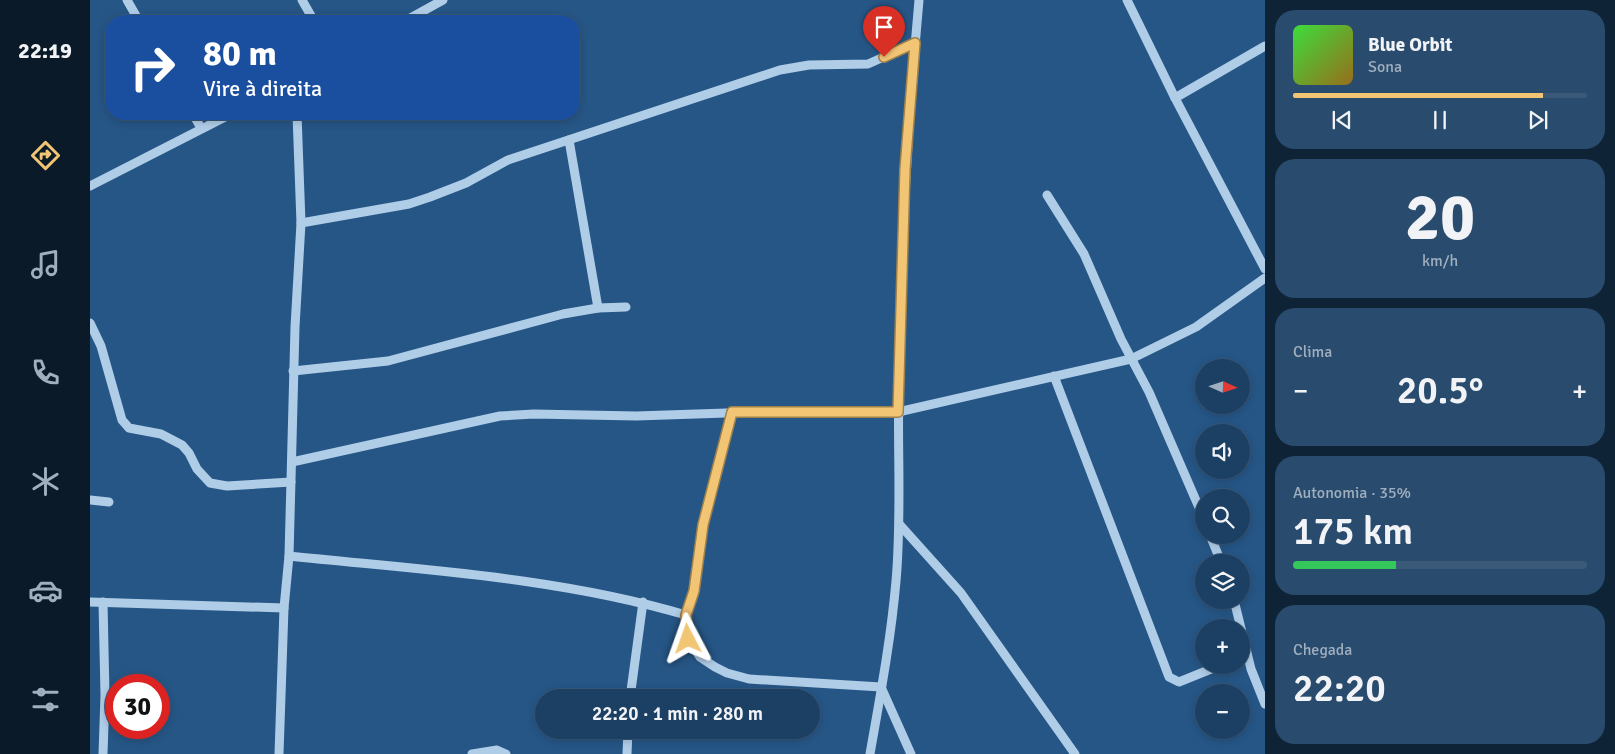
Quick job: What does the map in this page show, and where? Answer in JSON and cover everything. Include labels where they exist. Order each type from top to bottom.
[{"type":"street","points":[[127,0],[136,15]]},
{"type":"street","points":[[302,0],[311,15]]},
{"type":"street","points":[[416,15],[443,0]]},
{"type":"street","points":[[870,754],[882,687],[896,582],[900,525],[898,412],[905,169],[919,0]]},
{"type":"street","points":[[1128,0],[1175,98],[1265,269]]},
{"type":"street","points":[[301,223],[390,208],[430,197],[508,160],[780,70],[808,65],[868,64],[915,43]]},
{"type":"street","points":[[1175,98],[1265,46]]},
{"type":"street","points":[[197,120],[202,128]]},
{"type":"street","points":[[90,186],[219,120]]},
{"type":"street","points":[[279,754],[284,608],[289,556],[293,371],[301,223],[297,120]]},
{"type":"street","points":[[569,140],[598,308]]},
{"type":"street","points":[[1047,195],[1084,254],[1131,359],[1149,392],[1195,499]]},
{"type":"street","points":[[292,462],[500,416],[534,414],[636,416],[732,412],[898,412],[1131,359],[1196,327],[1265,278]]},
{"type":"street","points":[[293,371],[388,361],[563,314],[598,308],[626,308]]},
{"type":"street","points":[[90,324],[101,346],[122,420],[129,428],[161,434],[182,445],[189,453],[197,469],[210,483],[227,486],[291,482]]},
{"type":"street","points":[[1054,376],[1170,677],[1179,682],[1199,674]]},
{"type":"street","points":[[732,412],[703,525],[694,591],[686,615],[688,639],[700,657],[727,674],[777,682],[882,687]]},
{"type":"street","points":[[90,500],[109,502]]},
{"type":"street","points":[[900,525],[961,593],[1075,754]]},
{"type":"street","points":[[289,556],[532,581],[643,602],[686,615]]},
{"type":"street","points":[[90,602],[284,608]]},
{"type":"street","points":[[103,602],[106,695],[103,754]]},
{"type":"street","points":[[631,689],[643,602]]},
{"type":"street","points":[[1250,670],[1265,704]]},
{"type":"street","points":[[882,687],[911,754]]},
{"type":"street","points":[[627,754],[628,739]]},
{"type":"street","points":[[472,754],[497,750],[506,754]]},
{"type":"route","points":[[688,639],[686,615],[694,591],[703,525],[732,412],[876,410],[898,412],[905,169],[915,43],[884,57]]}]
